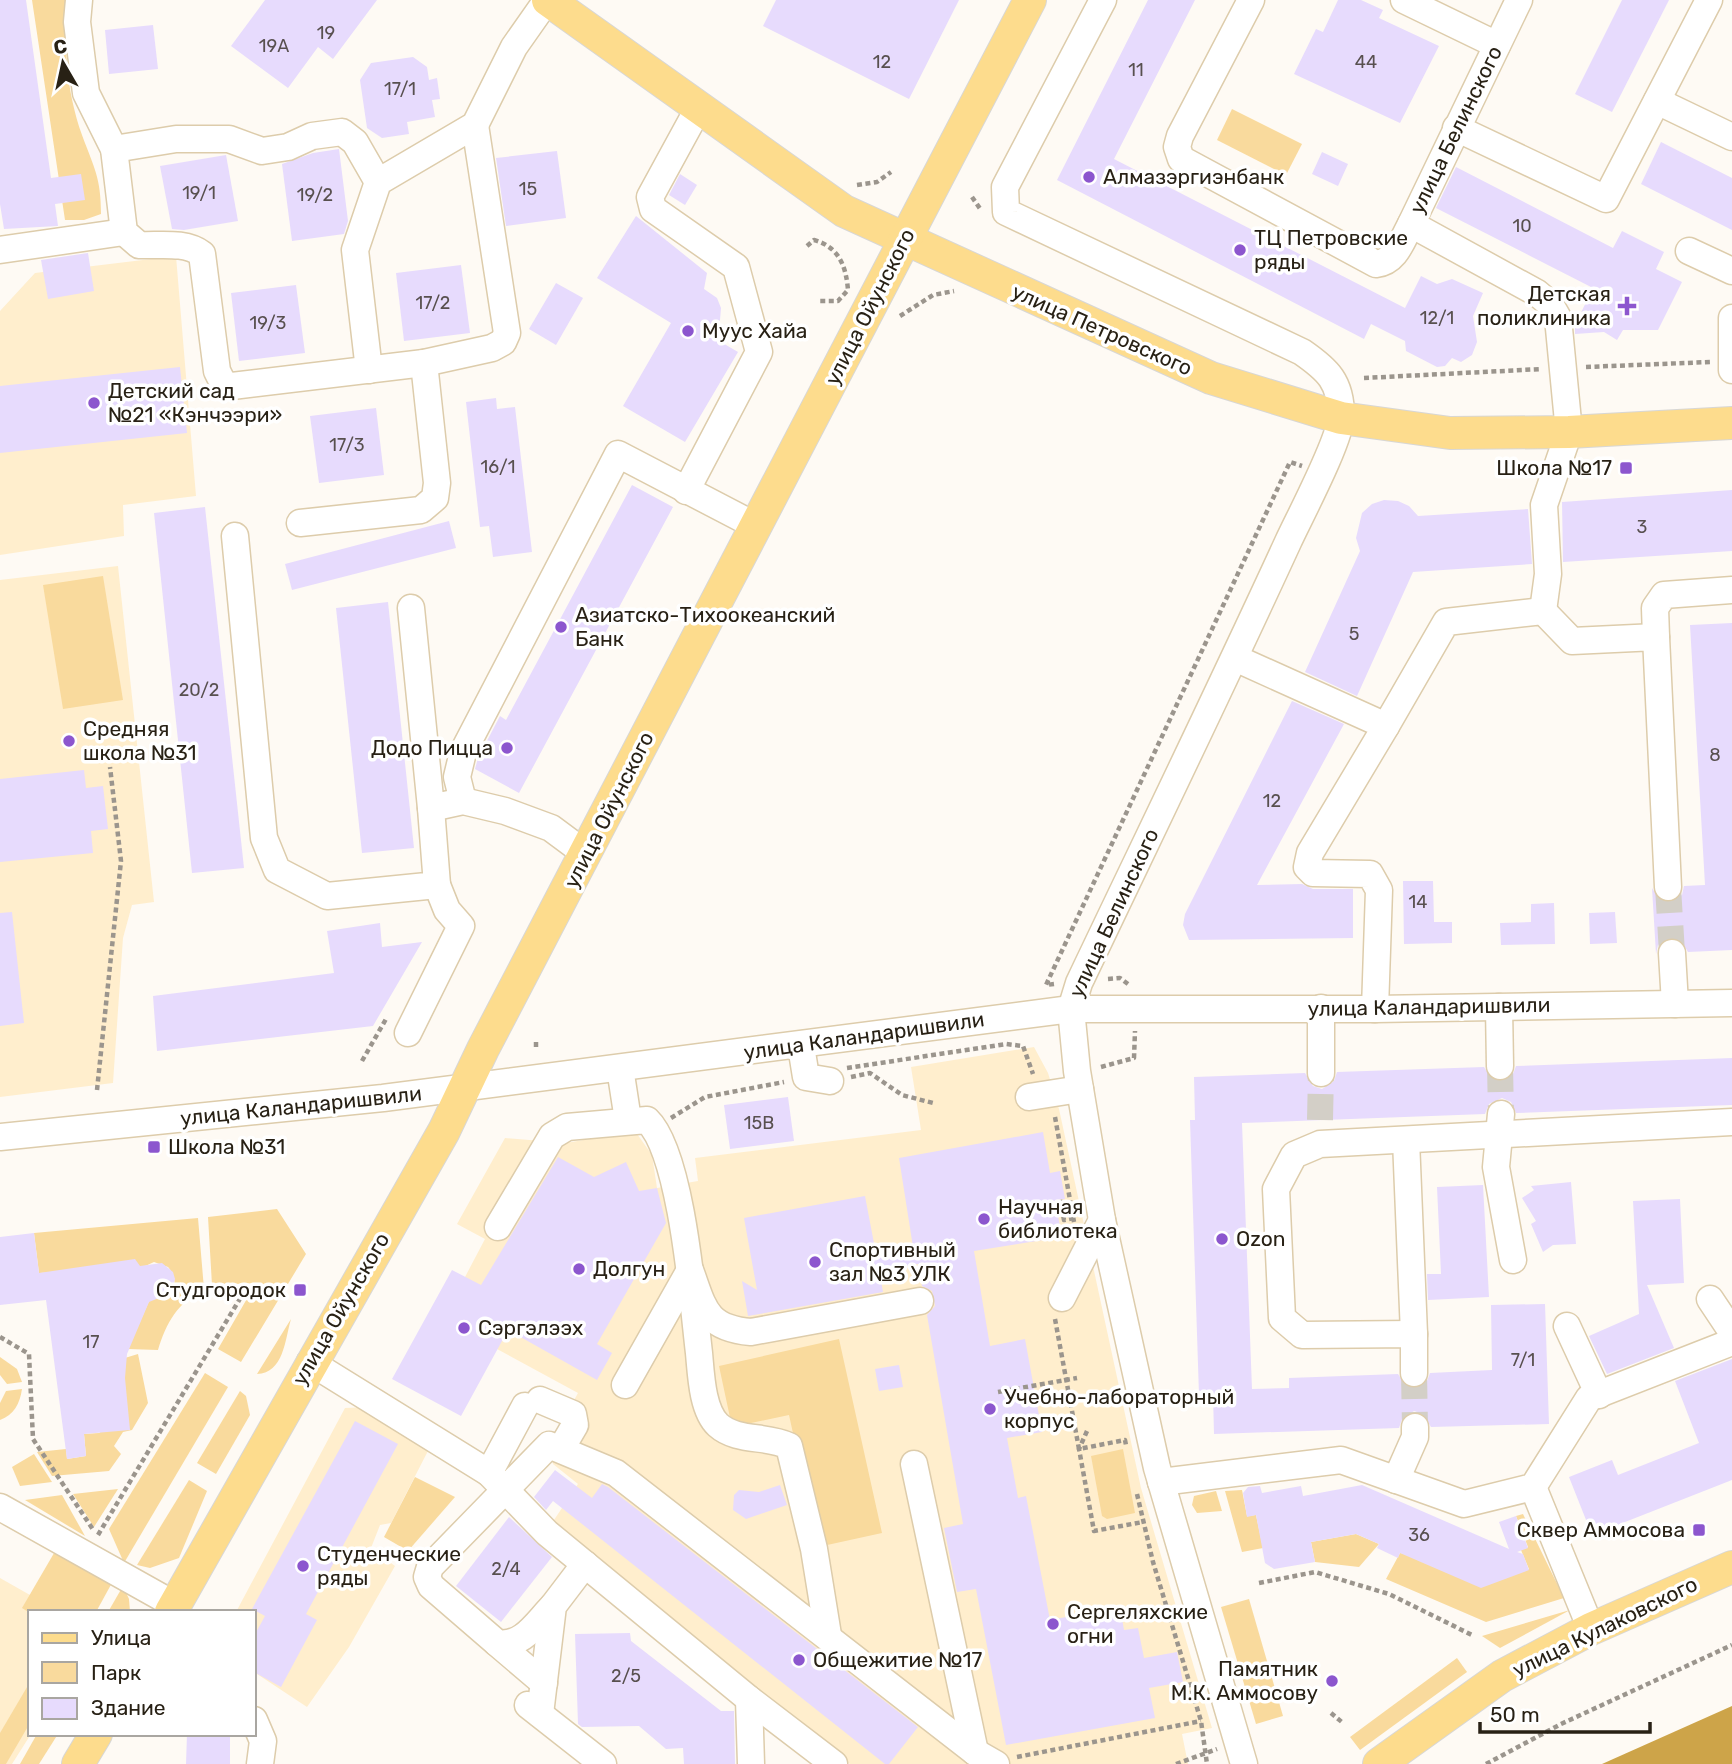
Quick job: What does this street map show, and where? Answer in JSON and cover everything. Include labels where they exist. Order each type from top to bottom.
[{"type":"main road","name":"улица Петровского","points":[[548,0],[821,197],[905,240],[1211,378],[1341,418],[1450,433],[1569,432],[1732,423]]},
{"type":"main road","name":"улица Ойунского","points":[[173,1608],[310,1362],[444,1131],[1030,0]]},
{"type":"main road","name":"улица Кулаковского","points":[[1379,1764],[1502,1676],[1591,1629],[1732,1567]]},
{"type":"main road","points":[[78,1764],[95,1736]]},
{"type":"street","points":[[79,0],[77,22],[86,93],[114,149],[124,232],[139,246],[180,246],[194,248],[202,254],[216,371],[223,383],[232,386],[424,363],[492,348],[503,342],[507,333],[475,125]]},
{"type":"street","points":[[369,370],[355,250],[378,182],[475,125],[514,47],[548,0]]},
{"type":"street","points":[[1103,0],[1005,187],[1006,212],[1302,352],[1329,371],[1337,390],[1341,418]]},
{"type":"street","points":[[1251,0],[1181,136],[1177,147],[1181,159],[1376,264],[1385,263],[1394,255],[1411,224]]},
{"type":"street","points":[[1404,0],[1497,45]]},
{"type":"street","name":"улица Белинского","points":[[1519,0],[1411,224],[1537,293],[1550,304],[1558,318],[1569,432]]},
{"type":"street","points":[[1456,128],[1606,200],[1709,0]]},
{"type":"street","points":[[1657,101],[1732,137]]},
{"type":"street","points":[[686,491],[759,352],[736,267],[653,209],[650,197],[698,109]]},
{"type":"street","points":[[114,149],[176,139],[229,139],[262,151],[288,147],[313,136],[342,132],[355,142],[378,182]]},
{"type":"street","points":[[0,250],[124,232]]},
{"type":"street","points":[[1689,251],[1732,271]]},
{"type":"street","points":[[1732,318],[1732,370]]},
{"type":"street","points":[[300,523],[421,510],[435,498],[437,483],[424,363]]},
{"type":"street","name":"улица Белинского","points":[[1244,1764],[1161,1482],[1102,1220],[1080,1089],[1071,1009],[1079,983],[1235,657],[1320,472],[1341,418]]},
{"type":"street","points":[[1543,611],[1548,574],[1544,505],[1569,432]]},
{"type":"street","points":[[463,801],[457,777],[463,752],[618,454],[756,526]]},
{"type":"street","points":[[235,536],[264,838],[277,870],[327,896],[437,885]]},
{"type":"street","points":[[1668,887],[1656,608],[1664,595],[1732,590]]},
{"type":"street","points":[[408,1032],[461,926],[446,911],[437,885],[411,608]]},
{"type":"street","points":[[1543,611],[1572,641],[1656,637]]},
{"type":"street","points":[[1375,1009],[1379,890],[1377,883],[1370,874],[1313,873],[1307,867],[1310,853],[1446,622],[1543,611]]},
{"type":"street","points":[[1235,657],[1386,726]]},
{"type":"street","points":[[431,808],[463,801],[551,828],[586,854]]},
{"type":"street","points":[[1672,953],[1675,1004]]},
{"type":"street","name":"улица Каландаришвили","points":[[0,1138],[464,1088],[1071,1009],[1375,1009],[1732,1003]]},
{"type":"street","points":[[1499,1007],[1500,1066]]},
{"type":"street","points":[[1321,1008],[1321,1073]]},
{"type":"street","points":[[801,1046],[818,1079]]},
{"type":"street","points":[[620,1068],[628,1120]]},
{"type":"street","points":[[1032,1097],[1080,1089]]},
{"type":"street","points":[[498,1227],[552,1136],[567,1127],[628,1120],[647,1120],[655,1128],[664,1147],[690,1270],[706,1399],[716,1423],[730,1434],[772,1438],[789,1446],[814,1549],[828,1635]]},
{"type":"street","points":[[1414,1334],[1302,1335],[1282,1318],[1276,1189],[1294,1155],[1320,1132],[1406,1140],[1501,1124],[1732,1122]]},
{"type":"street","points":[[1501,1124],[1496,1167],[1513,1260]]},
{"type":"street","points":[[1406,1140],[1414,1373]]},
{"type":"street","points":[[1058,1302],[1102,1220]]},
{"type":"street","points":[[690,1270],[711,1319],[727,1330],[751,1332],[920,1301]]},
{"type":"street","points":[[625,1385],[690,1270]]},
{"type":"street","points":[[1710,1299],[1732,1332]]},
{"type":"street","points":[[1567,1326],[1599,1395]]},
{"type":"street","points":[[1161,1482],[1341,1461],[1464,1504],[1534,1487],[1589,1398],[1732,1342]]},
{"type":"street","points":[[310,1362],[497,1481],[547,1533],[749,1699],[834,1764]]},
{"type":"street","points":[[544,1683],[431,1586],[428,1577],[430,1567],[497,1481],[533,1403],[573,1414],[575,1425],[561,1449]]},
{"type":"street","points":[[1396,1480],[1415,1437],[1415,1427]]},
{"type":"street","points":[[497,1481],[549,1444],[616,1473],[988,1759]]},
{"type":"street","points":[[914,1464],[988,1759]]},
{"type":"street","points":[[1534,1487],[1591,1629]]},
{"type":"street","points":[[0,1507],[92,1545],[173,1608]]},
{"type":"street","points":[[497,1643],[510,1645],[519,1642],[553,1606],[584,1564]]},
{"type":"street","points":[[553,1606],[544,1683],[533,1709],[603,1764]]},
{"type":"street","points":[[749,1699],[751,1764]]},
{"type":"street","points":[[256,1725],[263,1741],[260,1764]]},
{"type":"path","points":[[858,185],[877,182],[891,172]]},
{"type":"path","points":[[807,246],[814,240],[827,244],[841,258],[846,272],[848,290],[843,296],[838,301],[820,302]]},
{"type":"path","points":[[900,316],[933,295],[953,291],[962,294]]},
{"type":"path","points":[[97,1090],[121,862],[110,767]]},
{"type":"path","points":[[655,1128],[705,1097],[1006,1044],[1023,1046],[1028,1054],[1032,1097],[1037,1107],[1055,1116],[1075,1226]]},
{"type":"path","points":[[818,1079],[870,1073],[902,1095],[933,1103]]},
{"type":"path","points":[[1060,1200],[1064,1220],[1074,1218]]},
{"type":"path","points":[[0,1337],[29,1354],[33,1439],[92,1545],[244,1292]]},
{"type":"path","points":[[1058,1302],[1066,1379],[1094,1531],[1143,1522]]},
{"type":"path","points":[[998,1392],[1077,1378]]},
{"type":"path","points":[[1079,1449],[1087,1432]]},
{"type":"path","points":[[1079,1449],[1125,1440],[1128,1454]]},
{"type":"path","points":[[1134,1481],[1153,1562],[1201,1721],[1207,1764]]},
{"type":"path","points":[[1259,1583],[1315,1572],[1389,1594],[1474,1636]]},
{"type":"path","points":[[1486,1764],[1561,1724],[1732,1645]]},
{"type":"path","points":[[1331,1713],[1343,1723]]},
{"type":"path","points":[[988,1759],[1201,1721]]},
{"type":"path","points":[[1175,1764],[1219,1748]]},
{"type":"shaded area","name":"Детский сад №21 «Кэнчээри»","points":[[176,256],[196,496],[123,505],[124,536],[0,555],[0,311],[35,273]]},
{"type":"shaded area","name":"Средняя школа №31","points":[[118,566],[154,902],[132,905],[123,938],[113,1083],[0,1097],[0,580]]},
{"type":"shaded area","points":[[1034,1047],[1048,1073],[1059,1109],[1141,1488],[1212,1728],[1182,1734],[1188,1764],[850,1764],[550,1526],[578,1484],[553,1464],[549,1446],[578,1393],[497,1349],[465,1277],[485,1239],[457,1224],[505,1138],[566,1143],[635,1131],[652,1155],[657,1188],[698,1181],[695,1158],[921,1130],[911,1067]]},
{"type":"shaded area","points":[[369,1407],[430,1447],[391,1523],[380,1525],[371,1548],[395,1566],[349,1647],[307,1707],[256,1673],[256,1610],[237,1610],[345,1408]]},
{"type":"shaded area","points":[[0,1578],[56,1610],[28,1610],[30,1736],[12,1764],[0,1764]]},
{"type":"shaded area","points":[[1732,1706],[1732,1764],[1602,1764]]},
{"type":"green space","points":[[32,0],[70,0],[66,34],[67,68],[77,119],[96,173],[101,201],[101,214],[84,220],[65,220]]},
{"type":"green space","points":[[1232,109],[1302,144],[1286,175],[1217,140]]},
{"type":"green space","points":[[103,576],[123,700],[63,709],[43,585]]},
{"type":"green space","points":[[277,1209],[306,1254],[241,1362],[218,1349],[256,1283],[212,1285],[208,1217]]},
{"type":"green space","points":[[198,1218],[204,1289],[187,1300],[174,1314],[158,1350],[128,1349],[150,1299],[165,1298],[172,1291],[174,1279],[168,1267],[154,1262],[141,1268],[39,1273],[34,1233]]},
{"type":"green space","points":[[291,1319],[278,1361],[273,1368],[257,1374]]},
{"type":"green space","points":[[839,1339],[882,1533],[818,1547],[789,1415],[732,1427],[719,1366]]},
{"type":"green space","points":[[138,1354],[148,1403],[132,1430],[123,1432],[114,1446],[121,1454],[109,1471],[52,1476],[37,1452],[66,1449],[67,1459],[86,1456],[84,1434],[99,1433],[118,1420],[115,1361]]},
{"type":"green space","points":[[0,1357],[17,1369],[22,1382],[7,1384],[0,1375]]},
{"type":"green space","points":[[205,1373],[228,1387],[124,1563],[109,1529]]},
{"type":"green space","points":[[22,1389],[16,1408],[0,1420],[0,1403],[6,1391]]},
{"type":"green space","points":[[240,1391],[246,1396],[250,1415],[216,1474],[197,1463]]},
{"type":"green space","points":[[1123,1449],[1135,1513],[1107,1519],[1102,1516],[1091,1456]]},
{"type":"green space","points":[[34,1454],[52,1482],[20,1486],[12,1467]]},
{"type":"green space","points":[[415,1477],[455,1497],[408,1551],[384,1537]]},
{"type":"green space","points":[[189,1480],[207,1491],[179,1558],[150,1568],[137,1565]]},
{"type":"green space","points":[[118,1489],[94,1527],[73,1494]]},
{"type":"green space","points":[[1242,1490],[1247,1516],[1256,1515],[1263,1548],[1242,1552],[1225,1491]]},
{"type":"green space","points":[[1216,1491],[1222,1511],[1197,1513],[1192,1505],[1194,1496]]},
{"type":"green space","points":[[62,1495],[85,1536],[25,1500]]},
{"type":"green space","points":[[1523,1514],[1564,1598],[1486,1622],[1386,1579],[1400,1553],[1529,1569],[1521,1550],[1528,1547],[1516,1516]]},
{"type":"green space","points":[[1356,1534],[1379,1544],[1359,1567],[1315,1562],[1311,1542]]},
{"type":"green space","points":[[57,1548],[113,1581],[97,1610],[28,1612],[22,1608]]},
{"type":"green space","points":[[123,1586],[129,1599],[130,1610],[109,1610]]},
{"type":"green space","points":[[1249,1599],[1283,1716],[1256,1724],[1221,1607]]},
{"type":"green space","points":[[1570,1610],[1500,1648],[1482,1636]]},
{"type":"green space","points":[[1457,1658],[1467,1672],[1360,1750],[1350,1737]]},
{"type":"green space","points":[[28,1685],[28,1726],[6,1764],[0,1764],[0,1733]]},
{"type":"green space","points":[[36,1736],[57,1736],[39,1764],[20,1764]]},
{"type":"building","points":[[0,0],[26,0],[51,178],[81,174],[85,200],[55,204],[58,226],[4,229],[0,204]]},
{"type":"building","points":[[265,0],[377,0],[333,59],[318,47],[288,88],[231,46]]},
{"type":"building","points":[[776,0],[959,0],[909,99],[763,26]]},
{"type":"building","points":[[1148,0],[1195,0],[1114,159],[1405,308],[1421,276],[1437,284],[1452,279],[1483,293],[1473,316],[1477,342],[1472,355],[1461,362],[1452,358],[1445,366],[1437,367],[1406,351],[1405,341],[1371,324],[1364,339],[1057,180]]},
{"type":"building","points":[[1338,0],[1361,0],[1383,10],[1379,18],[1439,46],[1400,123],[1294,74],[1316,29],[1323,32]]},
{"type":"building","points":[[1622,0],[1669,0],[1612,112],[1575,94]]},
{"type":"building","points":[[153,25],[158,69],[109,74],[105,30]]},
{"type":"building","points":[[413,57],[427,67],[429,80],[437,78],[440,99],[432,100],[435,117],[407,122],[409,134],[382,138],[367,128],[360,80],[371,63]]},
{"type":"building","points":[[1661,142],[1732,178],[1732,230],[1641,184]]},
{"type":"building","points":[[339,149],[348,221],[344,234],[292,241],[282,164],[313,153]]},
{"type":"building","points":[[557,151],[566,218],[506,226],[496,158]]},
{"type":"building","points":[[1322,152],[1348,164],[1338,186],[1312,174]]},
{"type":"building","points":[[226,155],[238,221],[184,230],[172,229],[160,166]]},
{"type":"building","points":[[1456,167],[1613,248],[1622,231],[1664,252],[1656,269],[1682,282],[1658,330],[1623,330],[1617,340],[1604,332],[1575,334],[1575,325],[1593,288],[1436,208]]},
{"type":"building","points":[[680,174],[697,185],[685,205],[669,195]]},
{"type":"building","name":"Муус Хайа","points":[[636,216],[707,273],[704,289],[717,298],[721,308],[720,320],[709,335],[738,352],[685,442],[623,406],[671,323],[597,278]]},
{"type":"building","points":[[88,253],[94,291],[48,299],[41,260]]},
{"type":"building","points":[[461,265],[470,333],[404,341],[396,273]]},
{"type":"building","points":[[556,283],[583,298],[556,345],[529,329]]},
{"type":"building","points":[[296,285],[305,353],[239,361],[231,293]]},
{"type":"building","points":[[180,367],[187,433],[0,453],[0,386]]},
{"type":"building","points":[[496,398],[497,409],[515,407],[532,552],[493,557],[489,526],[480,527],[466,402]]},
{"type":"building","points":[[376,408],[384,475],[319,483],[310,416]]},
{"type":"building","points":[[632,485],[673,507],[519,793],[475,769],[478,758],[500,716],[506,720]]},
{"type":"building","points":[[1732,490],[1732,551],[1563,562],[1562,502]]},
{"type":"building","points":[[1384,500],[1398,501],[1409,506],[1418,516],[1528,509],[1532,564],[1413,572],[1357,696],[1305,672],[1360,551],[1356,538],[1362,513],[1372,504]]},
{"type":"building","points":[[205,507],[244,868],[192,873],[154,513]]},
{"type":"building","points":[[449,521],[456,548],[292,590],[285,564]]},
{"type":"building","points":[[388,602],[414,848],[362,853],[336,608]]},
{"type":"building","points":[[1732,623],[1732,950],[1688,952],[1680,939],[1670,937],[1658,945],[1656,954],[1652,888],[1660,901],[1669,903],[1682,895],[1684,886],[1705,885],[1690,625]]},
{"type":"building","points":[[1292,701],[1344,724],[1257,885],[1302,884],[1313,889],[1353,889],[1353,938],[1189,940],[1183,925],[1185,914]]},
{"type":"building","points":[[84,770],[86,788],[103,786],[108,829],[91,831],[93,853],[0,862],[0,779]]},
{"type":"building","points":[[1403,881],[1433,881],[1434,922],[1452,922],[1452,943],[1404,944]]},
{"type":"building","points":[[1554,903],[1555,944],[1501,945],[1500,923],[1531,922],[1531,904]]},
{"type":"building","points":[[12,912],[24,1023],[0,1026],[0,913]]},
{"type":"building","points":[[1615,912],[1617,943],[1590,944],[1589,913]]},
{"type":"building","points":[[380,923],[382,947],[422,942],[373,1026],[157,1051],[153,996],[334,973],[327,931]]},
{"type":"building","points":[[1732,1058],[1732,1105],[1516,1113],[1511,1102],[1502,1098],[1489,1104],[1485,1114],[1242,1123],[1252,1389],[1289,1388],[1289,1378],[1398,1374],[1406,1386],[1415,1389],[1427,1381],[1430,1373],[1492,1370],[1491,1305],[1545,1304],[1549,1424],[1431,1427],[1423,1414],[1414,1411],[1402,1419],[1399,1428],[1214,1434],[1213,1395],[1199,1395],[1190,1120],[1195,1120],[1194,1077],[1305,1073],[1313,1086],[1322,1089],[1334,1081],[1337,1072],[1484,1067],[1492,1079],[1501,1082],[1513,1074],[1516,1066]]},
{"type":"building","points":[[788,1097],[794,1141],[730,1149],[724,1105]]},
{"type":"building","points":[[1043,1132],[1050,1173],[1060,1171],[1065,1199],[1055,1200],[1062,1237],[974,1251],[990,1346],[1025,1339],[1042,1432],[1007,1438],[1018,1498],[1026,1496],[1050,1620],[1120,1607],[1124,1630],[1138,1628],[1144,1658],[1177,1652],[1183,1682],[1149,1688],[1155,1718],[1006,1745],[976,1589],[957,1592],[944,1528],[963,1524],[927,1315],[935,1306],[932,1291],[922,1286],[918,1264],[879,1270],[883,1292],[748,1316],[742,1281],[757,1290],[744,1218],[865,1196],[876,1254],[913,1247],[899,1158]]},
{"type":"building","name":"Долгун","points":[[558,1157],[594,1177],[626,1162],[639,1191],[657,1188],[666,1223],[597,1344],[612,1353],[597,1380],[508,1330],[461,1416],[392,1379],[452,1270],[481,1285]]},
{"type":"building","points":[[1571,1182],[1576,1244],[1553,1245],[1543,1252],[1531,1224],[1536,1221],[1522,1198],[1534,1190],[1531,1186]]},
{"type":"building","points":[[1483,1185],[1489,1297],[1428,1300],[1427,1274],[1441,1274],[1437,1187]]},
{"type":"building","points":[[1680,1199],[1684,1283],[1647,1285],[1674,1348],[1607,1374],[1589,1336],[1639,1314],[1633,1201]]},
{"type":"building","points":[[34,1233],[39,1273],[135,1259],[140,1266],[162,1263],[173,1272],[175,1279],[171,1293],[149,1302],[127,1354],[125,1378],[130,1430],[84,1434],[86,1456],[67,1459],[46,1300],[0,1305],[0,1237]]},
{"type":"building","points":[[1732,1359],[1732,1480],[1592,1535],[1569,1477],[1612,1460],[1618,1475],[1699,1443],[1675,1381]]},
{"type":"building","points":[[899,1365],[903,1387],[879,1391],[875,1369]]},
{"type":"building","name":"Студенческие ряды","points":[[355,1421],[398,1444],[306,1614],[317,1620],[281,1687],[256,1673],[256,1632],[265,1616],[252,1609]]},
{"type":"building","name":"Общежитие №17","points":[[555,1470],[592,1498],[602,1484],[608,1487],[918,1727],[889,1764],[885,1764],[553,1501],[546,1510],[534,1497]]},
{"type":"building","points":[[780,1485],[787,1505],[746,1519],[733,1510],[734,1495],[739,1490],[759,1492]]},
{"type":"building","points":[[1362,1485],[1509,1549],[1499,1522],[1516,1516],[1528,1548],[1517,1552],[1523,1554],[1529,1570],[1481,1588],[1400,1553],[1398,1558],[1377,1548],[1379,1544],[1356,1534],[1311,1542],[1315,1562],[1274,1569],[1265,1563],[1256,1515],[1247,1517],[1243,1493],[1248,1487],[1260,1486],[1262,1493],[1301,1486],[1303,1496]]},
{"type":"building","points":[[509,1517],[552,1557],[501,1622],[456,1586]]},
{"type":"building","points":[[630,1633],[631,1641],[721,1711],[734,1711],[735,1764],[684,1764],[683,1748],[666,1749],[639,1726],[582,1727],[578,1724],[575,1634]]},
{"type":"building","points":[[187,1736],[230,1736],[230,1764],[186,1764]]},
{"type":"tunnel","points":[[1668,887],[1672,953]]},
{"type":"tunnel","points":[[1500,1066],[1501,1114]]},
{"type":"tunnel","points":[[1320,1120],[1321,1073]]},
{"type":"tunnel","points":[[1414,1373],[1415,1427]]},
{"type":"place","name":"Алмазэргиэнбанк","points":[[1089,177]]},
{"type":"place","name":"ТЦ Петровские ряды","points":[[1240,250]]},
{"type":"place","name":"Детская поликлиника","points":[[1627,306]]},
{"type":"place","name":"Муус Хайа","points":[[688,331]]},
{"type":"place","name":"Детский сад №21 «Кэнчээри»","points":[[94,403]]},
{"type":"place","name":"Школа №17","points":[[1626,468]]},
{"type":"place","name":"Азиатско-Тихоокеанский Банк","points":[[561,627]]},
{"type":"place","name":"Средняя школа №31","points":[[69,741]]},
{"type":"place","name":"Додо Пицца","points":[[507,748]]},
{"type":"place","name":"Школа №31","points":[[154,1147]]},
{"type":"place","name":"Научная библиотека","points":[[984,1219]]},
{"type":"place","name":"Ozon","points":[[1222,1239]]},
{"type":"place","name":"Спортивный зал №3 УЛК","points":[[815,1262]]},
{"type":"place","name":"Долгун","points":[[579,1269]]},
{"type":"place","name":"Студгородок","points":[[300,1290]]},
{"type":"place","name":"Сэргэлээх","points":[[464,1328]]},
{"type":"place","name":"Учебно-лабораторный корпус","points":[[990,1409]]},
{"type":"place","name":"Сквер Аммосова","points":[[1699,1530]]},
{"type":"place","name":"Студенческие ряды","points":[[303,1566]]},
{"type":"place","name":"Сергеляхские огни","points":[[1053,1624]]},
{"type":"place","name":"Общежитие №17","points":[[799,1660]]},
{"type":"place","name":"Памятник М.К. Аммосову","points":[[1332,1681]]}]
